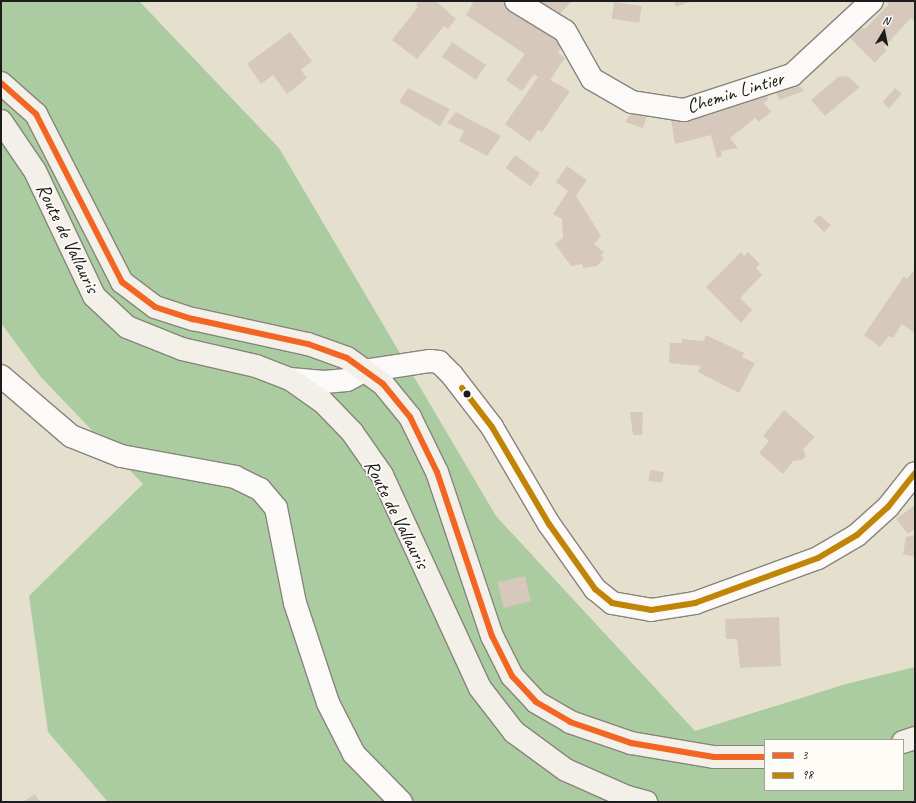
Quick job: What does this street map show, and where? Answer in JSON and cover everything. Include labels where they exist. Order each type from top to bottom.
[{"type":"main road","name":"Route de Vallauris","points":[[1,83],[36,114],[122,282],[155,307],[193,319],[308,344],[347,358],[383,384],[410,418],[437,472],[492,636],[512,676],[536,702],[570,722],[631,743],[714,757],[764,757]]},
{"type":"main road","name":"Route de Vallauris","points":[[1,121],[35,171],[94,296],[127,326],[182,349],[256,366],[290,379],[322,401],[352,432],[382,475],[480,688],[514,732],[566,770],[646,802]]},
{"type":"main road","points":[[904,742],[915,738]]},
{"type":"street","name":"Chemin Lintier","points":[[516,1],[564,31],[592,79],[632,102],[684,110],[792,75],[872,1]]},
{"type":"street","points":[[290,379],[324,382],[347,380],[364,371],[430,361],[439,362],[452,375],[492,427],[550,524],[595,589],[612,603],[651,610],[695,603],[818,558],[857,535],[888,507],[915,473]]},
{"type":"street","points":[[2,377],[71,436],[121,456],[236,477],[260,489],[276,508],[295,603],[328,703],[354,754],[401,802]]},
{"type":"green space","points":[[1,1],[139,1],[279,148],[496,516],[695,731],[846,684],[915,667],[915,802],[108,802],[48,732],[29,596],[143,484],[40,376],[1,323]]},
{"type":"building","points":[[419,1],[439,1],[438,3],[456,19],[448,29],[444,26],[417,59],[392,40],[418,7],[416,5]]},
{"type":"building","points":[[474,1],[504,1],[523,13],[563,45],[558,53],[565,58],[550,80],[570,91],[542,132],[538,130],[530,142],[505,124],[538,77],[534,74],[522,91],[506,80],[525,54],[466,15]]},
{"type":"building","points":[[540,1],[572,1],[558,16],[538,3]]},
{"type":"building","points":[[674,1],[692,1],[676,7]]},
{"type":"building","points":[[884,1],[915,1],[915,21],[911,18],[884,47],[887,50],[875,63],[849,37],[860,26],[865,29],[889,4]]},
{"type":"building","points":[[614,2],[642,6],[639,23],[612,19]]},
{"type":"building","points":[[290,32],[312,61],[301,70],[307,78],[287,94],[273,75],[261,84],[247,64]]},
{"type":"building","points":[[452,42],[486,65],[476,80],[442,57]]},
{"type":"building","points":[[847,76],[860,87],[825,116],[811,100],[838,77]]},
{"type":"building","points":[[795,81],[804,91],[779,100],[775,90]]},
{"type":"building","points":[[408,88],[450,109],[440,126],[399,102]]},
{"type":"building","points":[[895,88],[902,94],[889,108],[883,102]]},
{"type":"building","points":[[767,93],[768,100],[764,103],[771,112],[759,122],[755,118],[730,138],[738,148],[721,151],[722,156],[717,158],[711,135],[675,144],[671,119],[708,112]]},
{"type":"building","points":[[634,109],[648,113],[643,128],[625,122]]},
{"type":"building","points":[[456,112],[501,136],[487,156],[459,141],[464,131],[447,123]]},
{"type":"building","points":[[515,155],[540,173],[531,186],[506,168]]},
{"type":"building","points":[[567,166],[587,180],[576,196],[601,236],[594,244],[604,252],[601,255],[604,258],[597,266],[583,268],[582,264],[571,266],[555,244],[563,238],[562,219],[553,214],[568,191],[556,182]]},
{"type":"building","points":[[819,215],[831,225],[824,232],[813,221]]},
{"type":"building","points":[[741,252],[744,256],[748,252],[760,264],[756,268],[762,275],[740,298],[752,310],[741,323],[706,287]]},
{"type":"building","points":[[915,269],[915,333],[902,324],[893,338],[889,336],[880,347],[864,335],[904,276],[907,279]]},
{"type":"building","points":[[706,335],[744,353],[742,357],[755,363],[739,393],[698,372],[701,366],[669,363],[670,343],[682,343],[682,339],[704,341]]},
{"type":"building","points":[[784,410],[815,437],[803,449],[806,456],[802,460],[793,461],[783,474],[759,453],[769,441],[763,436]]},
{"type":"building","points":[[630,412],[643,412],[642,435],[633,435]]},
{"type":"building","points":[[650,470],[664,472],[662,483],[648,481]]},
{"type":"building","points":[[915,505],[915,529],[908,534],[896,519]]},
{"type":"building","points":[[915,535],[915,557],[903,554],[906,537]]},
{"type":"building","points":[[525,576],[531,601],[504,608],[498,582]]},
{"type":"building","points":[[779,617],[781,666],[740,668],[737,639],[726,639],[725,619]]},
{"type":"building","points":[[35,794],[40,802],[23,802]]},
{"type":"transit line","name":"3","points":[[1,83],[36,114],[122,282],[155,307],[193,319],[308,344],[347,358],[383,384],[410,417],[437,472],[492,636],[512,676],[536,702],[570,722],[631,743],[714,757],[764,757]]},
{"type":"transit line","name":"98","points":[[462,388],[492,427],[549,524],[595,589],[612,603],[651,610],[695,603],[818,558],[857,535],[888,507],[915,473]]}]
